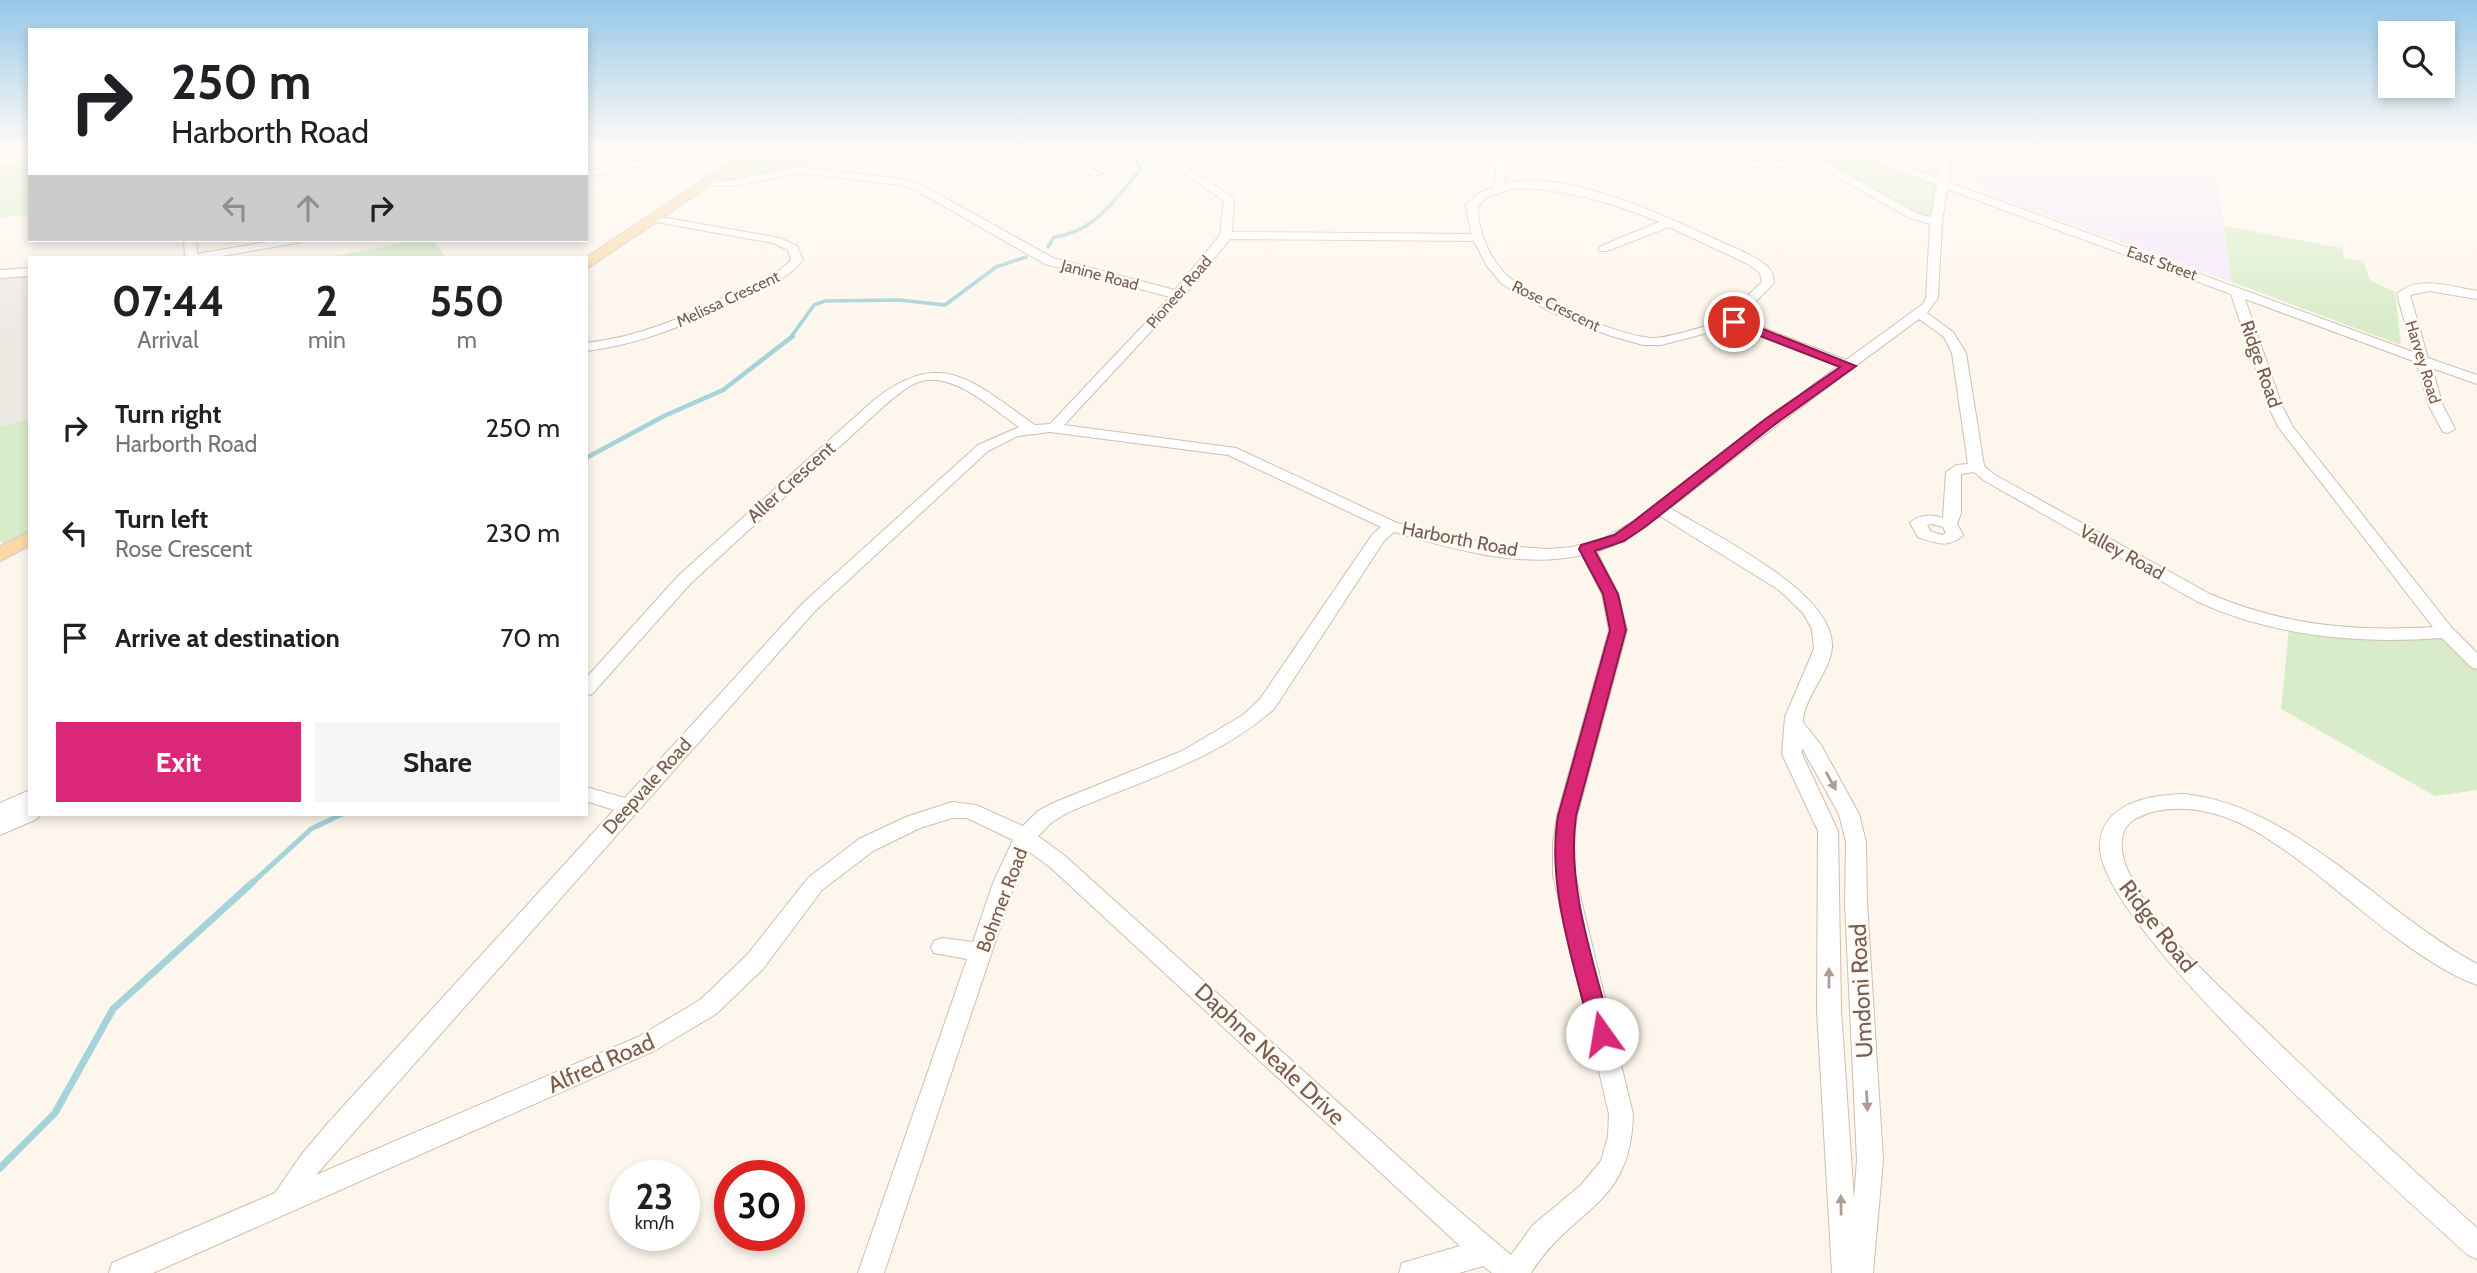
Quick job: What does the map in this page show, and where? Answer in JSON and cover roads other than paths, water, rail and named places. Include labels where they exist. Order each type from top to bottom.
[{"type":"main road","points":[[588,264],[672,207]]},
{"type":"main road","points":[[0,555],[28,538]]},
{"type":"street","name":"Janine Road","points":[[954,207],[1049,261],[1178,295]]},
{"type":"street","name":"Pioneer Road","points":[[1054,428],[1178,295],[1226,235],[1229,207]]},
{"type":"street","name":"Rose Crescent","points":[[1472,207],[1471,222],[1493,267],[1506,281],[1563,311],[1625,337],[1669,341],[1734,321]]},
{"type":"street","points":[[1630,207],[1752,261],[1766,272],[1766,286],[1743,306],[1734,321],[1850,366]]},
{"type":"street","points":[[1898,207],[1914,216],[1936,222]]},
{"type":"street","points":[[1938,207],[1932,298],[1920,314],[1943,328],[1955,341],[1959,353],[1973,460],[1978,468]]},
{"type":"street","name":"East Street","points":[[2011,207],[2477,380]]},
{"type":"street","name":"Melissa Crescent","points":[[588,347],[615,344],[646,336],[785,273],[797,260],[793,248],[776,240],[655,219]]},
{"type":"street","points":[[1603,249],[1668,223]]},
{"type":"street","points":[[1226,235],[1480,239]]},
{"type":"street","points":[[203,256],[285,242]]},
{"type":"street","points":[[0,274],[28,272]]},
{"type":"street","name":"Harvey Road","points":[[2448,429],[2436,406],[2403,293],[2413,288],[2428,287],[2477,295]]},
{"type":"street","name":"Ridge Road","points":[[2236,291],[2275,406],[2286,428],[2446,632],[2477,663]]},
{"type":"street","name":"Harborth Road","points":[[1054,428],[1231,451],[1391,526],[1498,550],[1544,553],[1587,549],[1619,538],[1660,509],[1769,422],[1920,314]]},
{"type":"street","name":"Aller Crescent","points":[[588,688],[685,579],[879,402],[907,383],[928,376],[954,379],[1031,429]]},
{"type":"street","points":[[1072,411],[1075,422],[1083,431]]},
{"type":"street","name":"Deepvale Road","points":[[284,1202],[310,1163],[337,1131],[809,607],[975,454],[1005,436],[1031,429],[1054,428]]},
{"type":"street","points":[[1949,524],[1953,513],[1954,472],[1961,468],[1978,468]]},
{"type":"street","name":"Valley Road","points":[[1978,468],[1990,478],[2159,573],[2238,613],[2300,629],[2352,636],[2446,632]]},
{"type":"street","name":"Umdoni Road","points":[[1660,509],[1785,586],[1799,597],[1821,629],[1823,649],[1797,709],[1792,754],[1828,831],[1829,1010],[1845,1273]]},
{"type":"street","name":"Bohmer Road","points":[[871,1273],[1004,883],[1026,838],[1039,822],[1061,808],[1192,755],[1251,720],[1267,704],[1378,538],[1391,526]]},
{"type":"street","points":[[1513,1273],[1545,1231],[1600,1187],[1612,1170],[1621,1135],[1621,1114],[1564,875],[1563,843],[1567,816],[1618,630],[1610,594],[1587,549]]},
{"type":"street","name":"Umdoni Road","points":[[1794,724],[1814,750],[1849,814],[1856,842],[1856,904],[1870,1160],[1860,1273]]},
{"type":"street","points":[[588,795],[628,807]]},
{"type":"street","points":[[0,812],[28,798]]},
{"type":"street","name":"Ridge Road","points":[[2477,975],[2414,935],[2275,832],[2229,810],[2191,800],[2143,805],[2126,813],[2113,831],[2111,846],[2117,872],[2135,903],[2173,950],[2224,1005],[2352,1132],[2477,1246]]},
{"type":"street","name":"Alfred Road","points":[[122,1273],[635,1048],[687,1021],[708,1007],[755,962],[816,884],[846,860],[889,833],[933,815],[952,810],[970,810],[1026,838]]},
{"type":"street","points":[[0,827],[28,815]]},
{"type":"street","name":"Daphne Neale Drive","points":[[1026,838],[1057,861],[1436,1207],[1513,1273]]},
{"type":"street","points":[[942,947],[981,952]]},
{"type":"street","points":[[1412,1273],[1489,1251]]},
{"type":"waterway","points":[[1048,247],[1054,237],[1082,228],[1108,207]]},
{"type":"waterway","points":[[791,337],[814,305],[825,301],[899,300],[945,305],[996,267],[1026,257]]},
{"type":"waterway","points":[[588,457],[664,416],[723,390],[793,336]]},
{"type":"waterway","points":[[251,884],[311,829],[338,816]]},
{"type":"waterway","points":[[0,1168],[55,1113],[113,1009],[253,882]]}]
